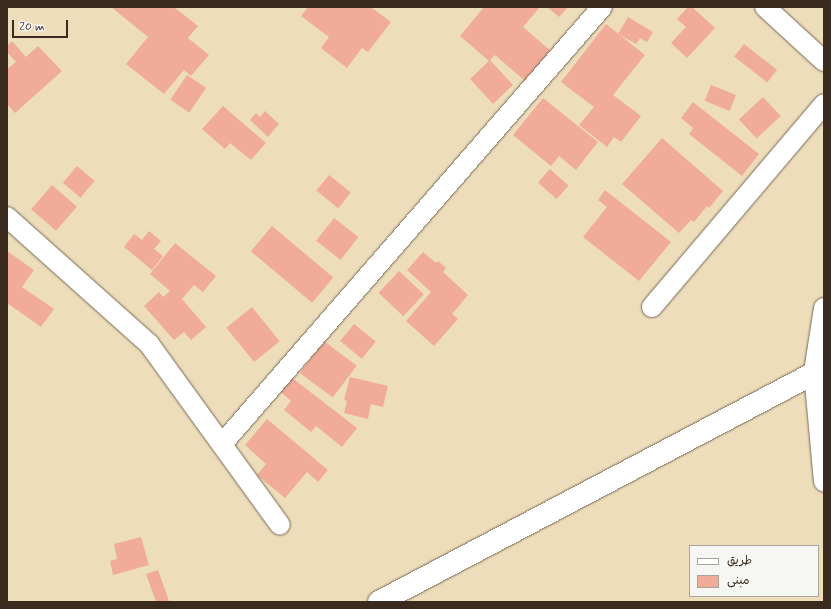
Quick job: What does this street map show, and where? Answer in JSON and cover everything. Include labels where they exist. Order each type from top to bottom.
[{"type":"street","points":[[222,444],[602,7]]},
{"type":"street","points":[[765,7],[824,61]]},
{"type":"street","points":[[652,307],[824,104]]},
{"type":"street","points":[[7,217],[149,344],[280,524]]},
{"type":"street","points":[[824,308],[819,370],[824,482]]},
{"type":"street","points":[[379,602],[819,370]]},
{"type":"building","points":[[111,7],[174,7],[198,26],[188,38],[209,55],[191,76],[184,70],[164,94],[126,64],[148,37]]},
{"type":"building","points":[[308,7],[371,7],[391,22],[368,52],[362,48],[347,68],[321,48],[329,37],[301,16]]},
{"type":"building","points":[[484,7],[540,7],[523,27],[551,51],[525,81],[495,55],[490,60],[513,85],[493,104],[470,79],[489,61],[460,36]]},
{"type":"building","points":[[547,7],[568,7],[559,17]]},
{"type":"building","points":[[688,7],[692,7],[715,28],[687,58],[671,43],[686,27],[677,19]]},
{"type":"building","points":[[628,17],[653,32],[647,42],[640,38],[636,44],[618,34]]},
{"type":"building","points":[[606,24],[645,55],[613,95],[641,116],[621,142],[614,137],[607,147],[579,125],[594,107],[561,82]]},
{"type":"building","points":[[12,41],[26,57],[38,46],[62,71],[15,113],[7,104],[7,69],[16,62],[7,52],[7,46]]},
{"type":"building","points":[[744,44],[777,70],[767,82],[734,57]]},
{"type":"building","points":[[187,75],[206,88],[189,113],[170,100]]},
{"type":"building","points":[[711,85],[736,95],[730,111],[705,101]]},
{"type":"building","points":[[763,97],[781,116],[757,139],[739,120]]},
{"type":"building","points":[[543,98],[598,142],[576,170],[559,156],[551,166],[513,135]]},
{"type":"building","points":[[693,102],[759,154],[742,176],[689,134],[693,128],[681,118]]},
{"type":"building","points":[[223,106],[266,143],[251,160],[230,143],[225,149],[202,129]]},
{"type":"building","points":[[265,111],[279,124],[268,137],[250,120],[256,113],[260,117]]},
{"type":"building","points":[[662,138],[723,191],[709,208],[707,206],[694,222],[691,220],[679,233],[622,184]]},
{"type":"building","points":[[77,166],[95,181],[80,198],[63,183]]},
{"type":"building","points":[[550,169],[569,186],[557,199],[538,182]]},
{"type":"building","points":[[329,175],[351,193],[338,208],[316,191]]},
{"type":"building","points":[[52,185],[77,207],[56,231],[31,209]]},
{"type":"building","points":[[605,190],[671,242],[639,281],[583,237],[607,207],[598,200]]},
{"type":"building","points":[[334,218],[358,237],[341,260],[316,241]]},
{"type":"building","points":[[272,226],[333,277],[312,303],[251,251]]},
{"type":"building","points":[[149,231],[161,241],[154,249],[163,256],[152,270],[124,247],[134,234],[142,240]]},
{"type":"building","points":[[175,243],[216,276],[203,292],[194,285],[182,299],[206,327],[191,340],[184,332],[174,340],[144,306],[159,292],[163,297],[170,291],[150,274]]},
{"type":"building","points":[[7,251],[34,270],[22,287],[54,309],[41,327],[7,303]]},
{"type":"building","points":[[423,252],[436,263],[438,261],[446,268],[443,272],[468,295],[452,314],[458,319],[434,346],[406,321],[431,292],[407,270]]},
{"type":"building","points":[[399,271],[424,294],[403,316],[379,293]]},
{"type":"building","points":[[252,307],[280,341],[254,362],[226,328]]},
{"type":"building","points":[[354,324],[376,342],[362,359],[340,341]]},
{"type":"building","points":[[324,341],[357,366],[333,398],[300,373]]},
{"type":"building","points":[[291,377],[357,428],[342,447],[316,426],[311,432],[284,410],[291,401],[280,391]]},
{"type":"building","points":[[350,377],[388,386],[383,407],[371,404],[368,419],[344,413],[347,401],[344,400]]},
{"type":"building","points":[[267,419],[328,470],[318,482],[307,472],[285,498],[257,475],[266,464],[245,445]]},
{"type":"building","points":[[141,537],[149,565],[113,575],[110,561],[117,559],[114,544]]},
{"type":"building","points":[[158,570],[169,601],[156,602],[146,574]]}]
